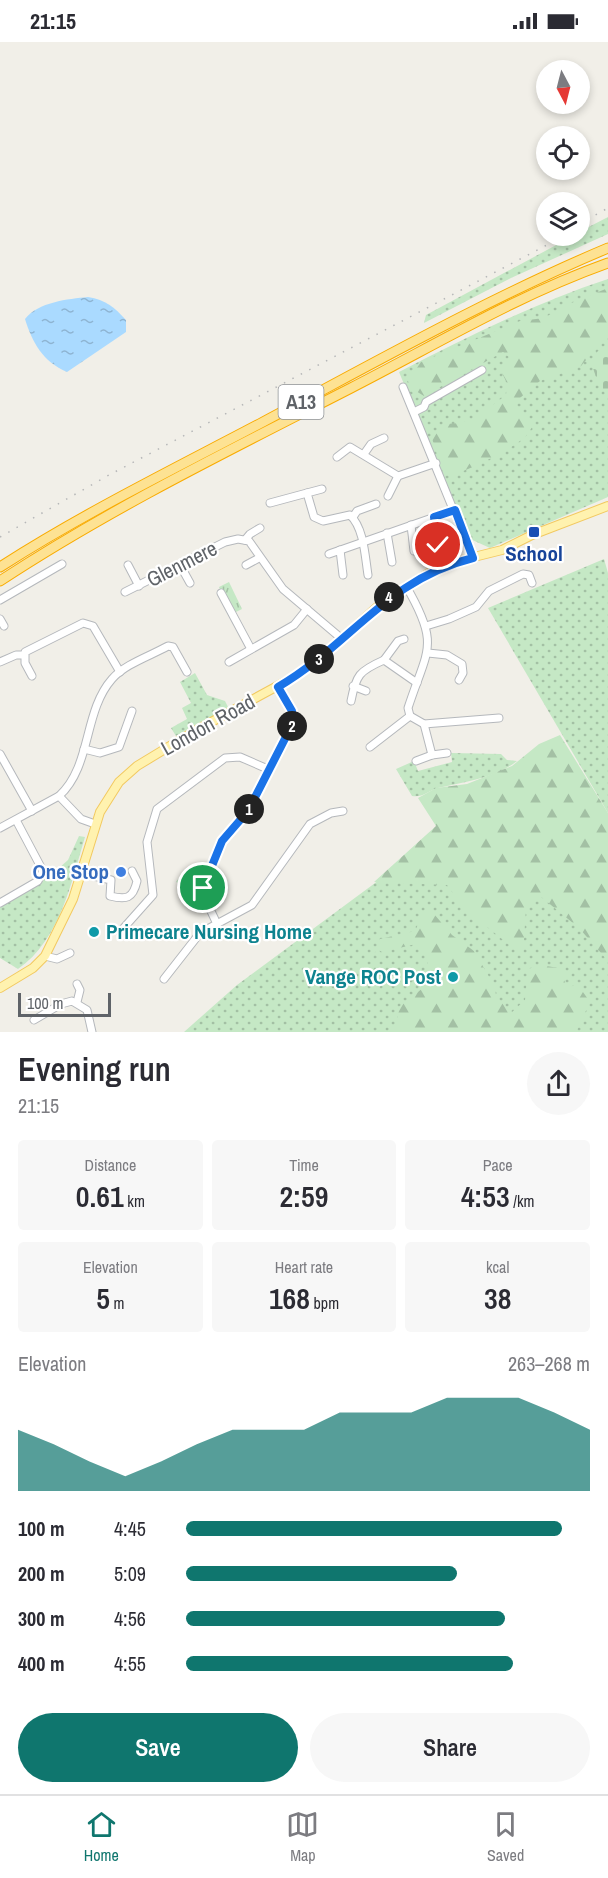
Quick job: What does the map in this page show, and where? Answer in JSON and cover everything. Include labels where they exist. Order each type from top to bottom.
[{"type":"highway","name":"A13","points":[[0,567],[47,537],[314,394],[523,286],[608,248]]},
{"type":"highway","name":"A13","points":[[0,581],[37,557],[201,466],[471,325],[608,262]]},
{"type":"main road","name":"London Road","points":[[0,988],[33,968],[45,956],[65,919],[95,824],[105,802],[119,782],[137,766],[177,741],[278,687],[319,659],[378,606],[432,571],[502,550],[532,535],[608,506]]},
{"type":"street","points":[[414,412],[426,402],[482,370]]},
{"type":"street","points":[[403,387],[473,558]]},
{"type":"street","points":[[364,454],[371,444],[384,438]]},
{"type":"street","points":[[337,457],[348,446],[398,476]]},
{"type":"street","points":[[388,496],[398,476],[435,463]]},
{"type":"street","points":[[270,503],[322,489]]},
{"type":"street","points":[[307,493],[314,517],[318,520],[343,514],[353,517]]},
{"type":"street","points":[[353,517],[357,511],[376,504]]},
{"type":"street","points":[[329,555],[387,532],[455,510]]},
{"type":"street","points":[[353,517],[362,541],[368,575]]},
{"type":"street","points":[[434,517],[438,545]]},
{"type":"street","points":[[411,525],[414,550]]},
{"type":"street","points":[[245,540],[260,528]]},
{"type":"street","points":[[387,532],[392,562]]},
{"type":"street","name":"Glenmere","points":[[125,592],[225,542],[245,540],[249,541],[283,589],[342,639]]},
{"type":"street","points":[[340,550],[343,575]]},
{"type":"street","points":[[246,565],[259,558]]},
{"type":"street","points":[[0,600],[62,564]]},
{"type":"street","points":[[129,565],[139,586]]},
{"type":"street","points":[[180,565],[190,583]]},
{"type":"street","points":[[426,626],[449,620],[476,607],[489,591],[523,574],[528,575],[532,583]]},
{"type":"street","points":[[406,586],[426,626],[428,653],[408,708],[410,716],[424,724],[499,718]]},
{"type":"street","points":[[221,593],[251,650]]},
{"type":"street","points":[[229,662],[294,625],[307,609]]},
{"type":"street","points":[[32,676],[25,663],[24,655],[29,648],[77,624],[88,623],[96,631],[120,672]]},
{"type":"street","points":[[351,702],[355,680],[364,669],[384,660],[398,641],[404,639]]},
{"type":"street","points":[[0,828],[32,812],[70,785],[100,698],[120,672],[168,646],[173,647],[187,672]]},
{"type":"street","points":[[428,653],[447,655],[462,664],[464,675]]},
{"type":"street","points":[[0,662],[16,655],[24,655]]},
{"type":"street","points":[[384,660],[417,683]]},
{"type":"street","points":[[353,686],[366,691]]},
{"type":"street","points":[[217,924],[203,894],[203,888],[222,841],[248,811],[294,720],[292,711],[278,687]]},
{"type":"street","points":[[84,749],[100,753],[119,747],[132,711]]},
{"type":"street","points":[[370,747],[410,716]]},
{"type":"street","points":[[424,724],[432,755]]},
{"type":"street","points":[[416,761],[432,755],[447,753]]},
{"type":"street","points":[[0,754],[32,812]]},
{"type":"street","points":[[120,932],[153,895],[147,842],[157,809],[225,758],[240,757],[270,770]]},
{"type":"street","points":[[59,795],[81,819],[95,824]]},
{"type":"street","points":[[164,979],[186,953],[194,938],[252,904],[310,824],[331,813],[343,811]]},
{"type":"street","points":[[0,903],[38,881],[43,871],[16,820]]},
{"type":"street","points":[[81,873],[111,880],[110,896],[124,899],[132,896],[138,881],[132,871]]},
{"type":"street","points":[[45,956],[57,959],[70,953]]},
{"type":"street","points":[[77,984],[80,990],[77,1002]]},
{"type":"street","points":[[34,1020],[61,1004],[77,1002],[87,1010],[92,1032]]},
{"type":"green space","points":[[608,217],[608,234],[590,242],[590,226]]},
{"type":"green space","points":[[554,246],[582,246],[511,278],[424,323],[426,315]]},
{"type":"green space","points":[[608,279],[608,497],[490,548],[468,538],[399,372],[528,310]]},
{"type":"green space","points":[[608,288],[608,334],[581,366],[540,381],[514,403],[534,424],[526,436],[487,460],[462,472],[445,475],[431,436],[446,424],[460,423],[477,417],[506,395],[507,383],[500,369],[509,357],[503,352],[424,396],[411,388],[407,382],[421,362],[520,321],[544,318],[564,306]]},
{"type":"green space","points":[[608,343],[608,398],[596,377],[591,362],[597,352]]},
{"type":"green space","points":[[604,559],[608,573],[608,813],[488,608]]},
{"type":"green space","points":[[229,582],[242,609],[234,613],[219,587]]},
{"type":"green space","points":[[195,673],[207,695],[225,701],[229,709],[176,736],[171,728],[187,719],[182,708],[191,703],[180,682]]},
{"type":"green space","points":[[560,735],[608,813],[608,961],[579,928],[540,896],[526,907],[523,956],[465,909],[447,885],[374,882],[436,826],[418,798],[436,788],[467,784],[512,766],[539,744]]},
{"type":"green space","points":[[559,747],[608,828],[608,1032],[184,1032],[237,985]]},
{"type":"green space","points":[[451,753],[501,754],[507,760],[517,761],[489,776],[412,796],[396,769],[414,761],[418,771],[452,762]]},
{"type":"green space","points":[[79,836],[85,837],[69,891],[54,927],[32,957],[18,969],[0,958],[0,905],[50,876],[68,860]]},
{"type":"green space","points":[[182,874],[192,877],[205,875],[199,892],[176,882]]},
{"type":"green space","points":[[424,911],[434,914],[452,935],[474,951],[495,987],[496,996],[511,1013],[525,1000],[528,969],[540,965],[565,969],[564,980],[567,987],[578,985],[590,1002],[576,1032],[396,1032],[399,1007],[428,984],[428,954],[416,944],[382,952],[377,949],[374,955],[380,939],[415,931]]},
{"type":"water","points":[[88,297],[105,302],[118,311],[126,320],[126,332],[67,372],[45,357],[31,336],[25,319],[45,305]]},
{"type":"railway","points":[[590,218],[608,208]]},
{"type":"railway","points":[[0,537],[109,475],[545,246]]},
{"type":"place","name":"School","points":[[534,532]]},
{"type":"place","name":"One Stop","points":[[121,872]]},
{"type":"place","name":"Primecare Nursing Home","points":[[94,932]]},
{"type":"place","name":"Vange ROC Post","points":[[453,977]]},
{"type":"route","points":[[203,888],[222,841],[248,811],[291,730],[294,720],[292,711],[278,687],[319,659],[370,612],[406,586],[432,571],[454,562],[473,558],[455,510],[434,517],[438,545]]}]
